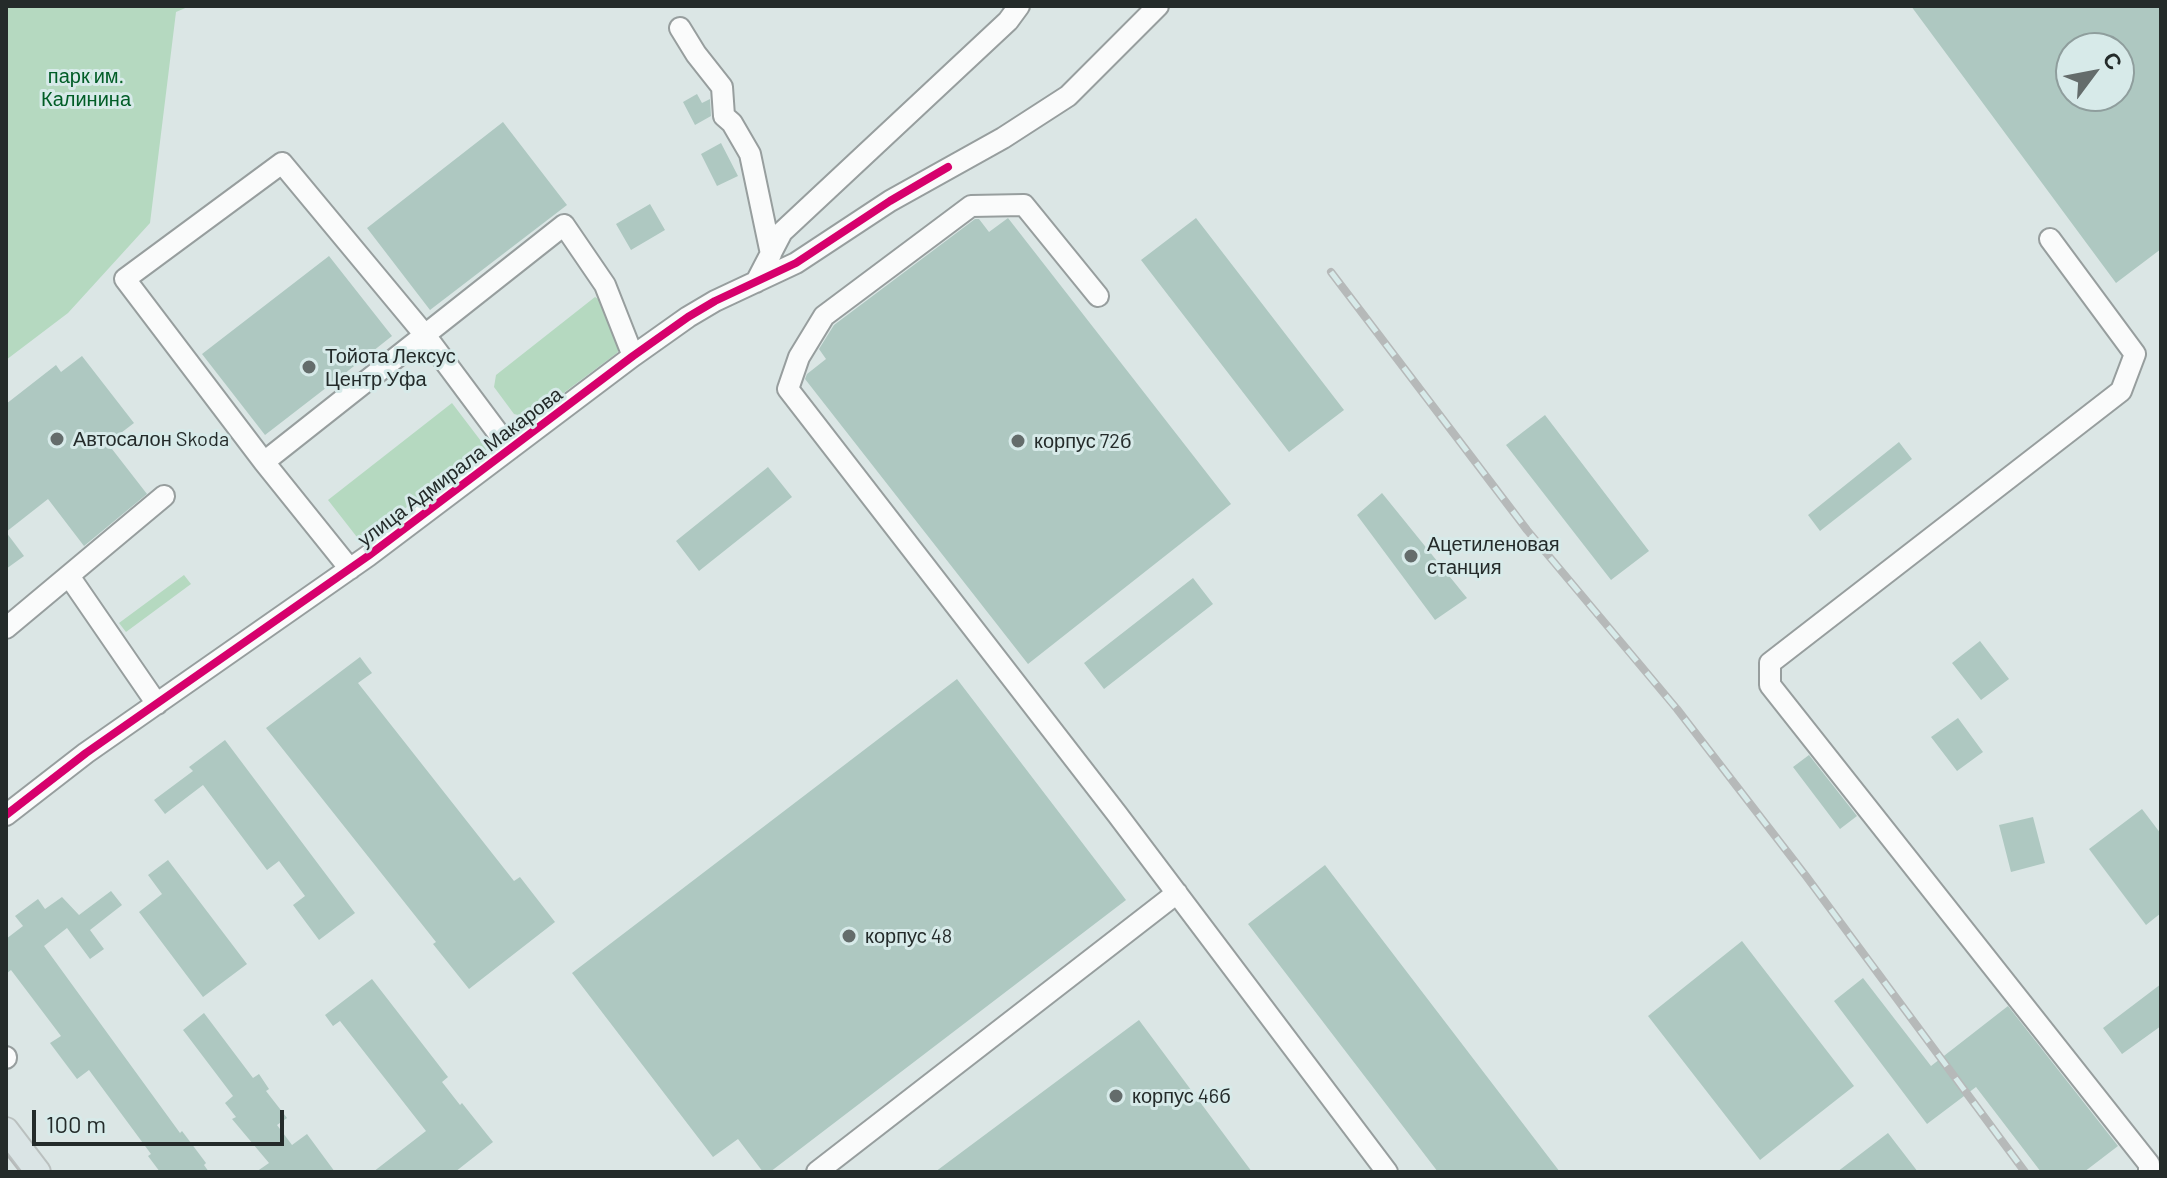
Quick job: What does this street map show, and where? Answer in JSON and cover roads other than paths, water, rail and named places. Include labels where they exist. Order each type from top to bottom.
[{"type":"main road","points":[[6,1130],[38,1172]]},
{"type":"street","points":[[756,282],[782,232],[1008,21],[1019,6]]},
{"type":"street","name":"улица Адмирала Макарова","points":[[6,815],[86,753],[350,569],[688,317],[796,263],[890,201],[1003,138],[1068,96],[1158,6]]},
{"type":"street","points":[[680,28],[722,87],[724,116],[732,123],[750,154],[771,254]]},
{"type":"street","points":[[350,569],[125,279],[282,163],[425,335],[510,449]]},
{"type":"street","points":[[1098,296],[1024,205],[971,206],[824,316],[799,357],[788,389],[1177,893],[1387,1172]]},
{"type":"street","points":[[264,462],[564,225],[605,285],[633,356]]},
{"type":"street","points":[[2050,239],[2135,354],[2121,391],[1770,663],[1770,685],[2149,1164],[2149,1172]]},
{"type":"street","points":[[6,628],[164,496]]},
{"type":"street","points":[[69,576],[157,704]]},
{"type":"street","points":[[817,1172],[1177,893]]},
{"type":"tram line","points":[[6,1154],[20,1172]]},
{"type":"railway","points":[[1331,272],[1527,530],[1677,709],[1806,876],[2025,1172]]},
{"type":"place","name":"Тойота Лексус Центр Уфа","points":[[309,367]]},
{"type":"place","name":"Автосалон Skoda","points":[[57,439]]},
{"type":"place","name":"корпус 72б","points":[[1018,441]]},
{"type":"place","name":"Ацетиленовая станция","points":[[1411,556]]},
{"type":"place","name":"корпус 48","points":[[849,936]]},
{"type":"place","name":"корпус 46б","points":[[1116,1096]]},
{"type":"park label","name":"парк им. Калинина","points":[[86,88]]}]
